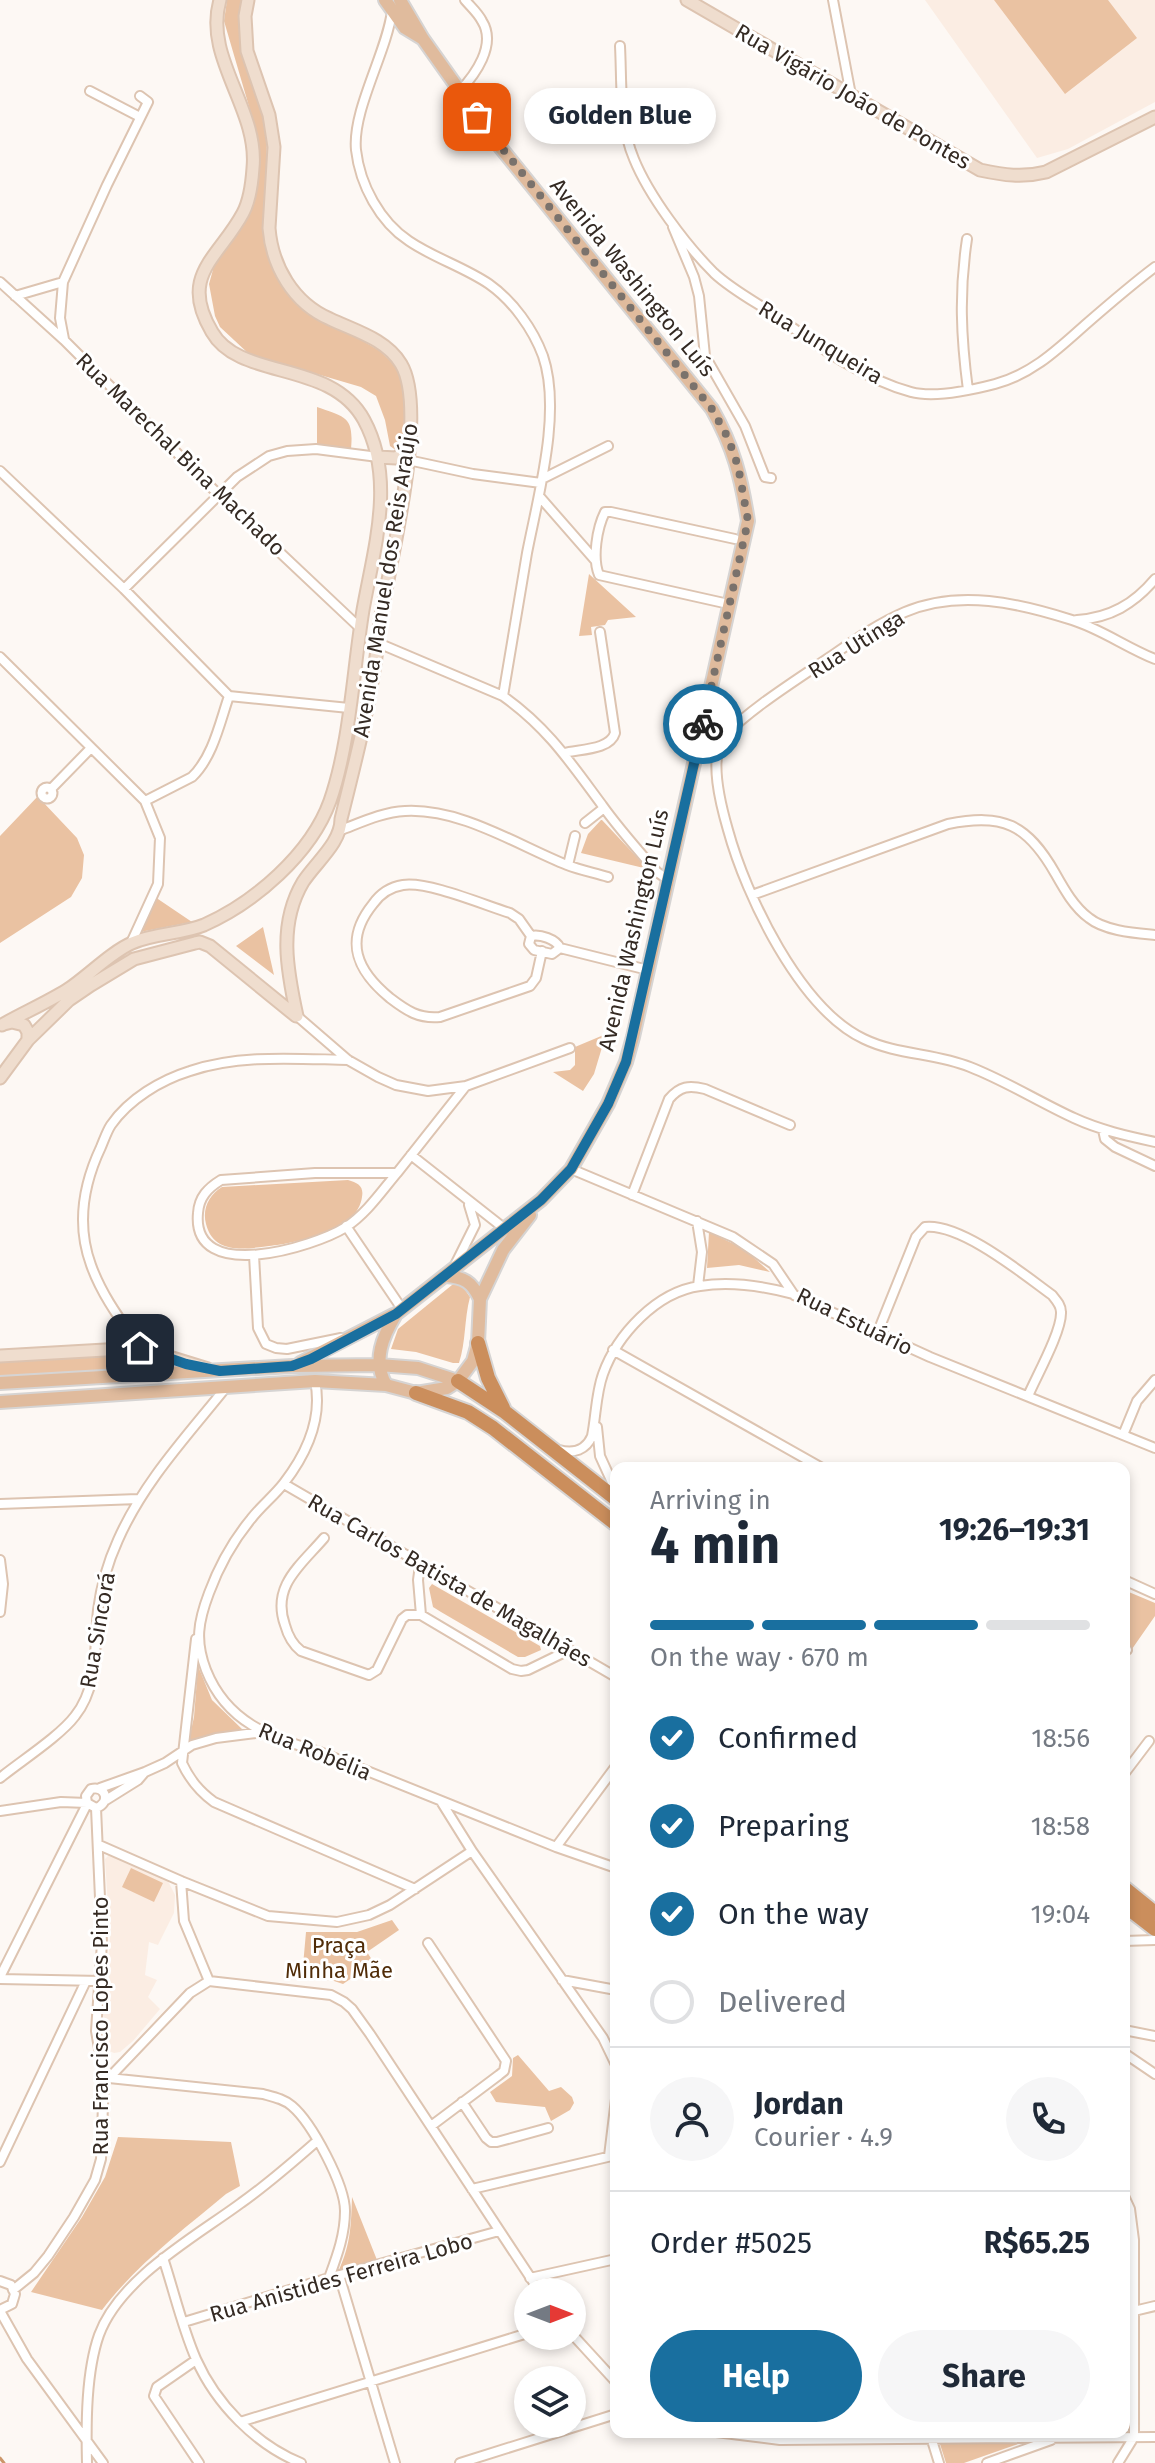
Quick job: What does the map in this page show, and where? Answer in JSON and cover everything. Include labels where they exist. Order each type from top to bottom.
[{"type":"highway","points":[[478,1343],[492,1390],[505,1412]]},
{"type":"highway","points":[[458,1381],[505,1412],[610,1494]]},
{"type":"highway","points":[[416,1393],[468,1412],[493,1428],[610,1519]]},
{"type":"highway","points":[[1130,1893],[1155,1913]]},
{"type":"highway","points":[[1130,1910],[1155,1929]]},
{"type":"main road","name":"Avenida Washington Luís","points":[[392,4],[405,28],[423,39]]},
{"type":"main road","name":"Avenida Washington Luís","points":[[392,4],[423,39],[496,142],[712,409],[728,438],[738,466],[748,521],[623,1070],[608,1104],[571,1169],[541,1200],[503,1250],[480,1299],[478,1343]]},
{"type":"main road","name":"Avenida Washington Luís","points":[[292,1366],[399,1312],[541,1200]]},
{"type":"main road","points":[[448,1274],[471,1283],[480,1299]]},
{"type":"main road","points":[[386,1385],[379,1365],[384,1337],[399,1312]]},
{"type":"main road","points":[[0,1402],[315,1381],[386,1385],[416,1393],[439,1391],[458,1381],[473,1361],[478,1343]]},
{"type":"main road","points":[[0,1383],[292,1366],[379,1365],[418,1368],[458,1381]]},
{"type":"street","name":"Avenida Manuel dos Reis Araújo","points":[[1,1024],[65,991],[131,943],[201,926],[231,910],[274,880],[320,823],[331,799],[342,751],[382,488],[378,457],[367,426],[350,400],[327,385],[230,351],[212,333],[204,314],[200,281],[204,269],[243,213],[254,163],[249,128],[217,40],[220,0]]},
{"type":"street","name":"Avenida Manuel dos Reis Araújo","points":[[248,0],[245,16],[247,51],[269,115],[274,147],[269,228],[277,265],[287,283],[318,313],[381,344],[400,362],[411,390],[408,455],[397,532],[363,733],[341,819],[341,830],[304,881],[292,903],[288,922],[286,963],[297,1016]]},
{"type":"street","points":[[459,92],[481,65],[486,41],[482,21],[465,0]]},
{"type":"street","name":"Rua Vigário João de Pontes","points":[[687,0],[980,170],[1010,177],[1032,176],[1053,169],[1155,117]]},
{"type":"street","points":[[833,0],[851,95]]},
{"type":"street","points":[[392,4],[388,38],[358,124],[356,149],[365,185],[390,225],[410,242],[493,287],[516,309],[543,355],[550,396],[542,481],[503,696]]},
{"type":"street","points":[[388,38],[405,28]]},
{"type":"street","points":[[620,46],[623,127],[628,143],[646,185],[670,219],[694,277],[705,356],[745,426],[765,477],[771,478]]},
{"type":"street","points":[[90,91],[140,117]]},
{"type":"street","points":[[64,340],[60,318],[63,282],[148,102],[140,96]]},
{"type":"street","name":"Rua Junqueira","points":[[670,219],[722,280],[840,359],[879,379],[922,394],[968,390],[1012,379],[1044,362],[1155,267]]},
{"type":"street","points":[[967,239],[960,311],[968,390]]},
{"type":"street","name":"Rua Marechal Bina Machado","points":[[0,282],[64,340],[218,494],[360,628]]},
{"type":"street","points":[[15,296],[63,282]]},
{"type":"street","points":[[124,589],[218,494],[254,464],[269,456],[316,449],[378,457],[408,455],[473,474],[542,481],[608,446]]},
{"type":"street","points":[[0,471],[124,589],[229,696],[349,708]]},
{"type":"street","points":[[539,496],[595,560]]},
{"type":"street","points":[[724,603],[604,577],[597,572],[595,560],[603,515],[608,511],[735,539]]},
{"type":"street","points":[[1073,620],[1090,619],[1122,609],[1139,597],[1155,579]]},
{"type":"street","name":"Rua Utinga","points":[[752,895],[735,856],[723,812],[717,750],[719,743],[730,730],[798,679],[888,620],[947,600],[992,600],[1073,620],[1155,659]]},
{"type":"street","points":[[564,753],[608,743],[614,738],[600,632]]},
{"type":"street","points":[[378,643],[503,696],[542,728],[604,808],[657,872],[667,879]]},
{"type":"street","points":[[0,657],[145,801],[160,838],[158,884],[131,943],[134,959]]},
{"type":"street","points":[[145,801],[198,772],[210,749],[229,696]]},
{"type":"street","points":[[51,789],[91,748]]},
{"type":"street","points":[[585,823],[604,808]]},
{"type":"street","points":[[341,830],[389,813],[431,812],[475,824],[568,865],[608,877]]},
{"type":"street","points":[[1155,935],[1095,922],[1072,900],[1032,839],[1010,824],[992,820],[974,819],[948,824],[752,895],[765,924],[793,969],[823,1007],[848,1030],[888,1047],[968,1066],[1103,1130],[1155,1142]]},
{"type":"street","points":[[568,865],[575,836]]},
{"type":"street","points":[[542,951],[533,984],[430,1018],[416,1016],[369,978],[356,953],[356,936],[365,913],[379,896],[406,884],[424,886],[510,913],[519,919],[531,936],[529,947],[552,954],[560,948]]},
{"type":"street","points":[[531,936],[554,940],[560,948],[648,970]]},
{"type":"street","points":[[0,1078],[28,1040],[69,1000],[134,959],[200,942],[210,946],[348,1060],[396,1085],[428,1091],[466,1086],[570,1048]]},
{"type":"street","points":[[1,1024],[12,1022],[24,1025],[28,1040]]},
{"type":"street","points":[[140,1348],[99,1285],[83,1236],[82,1203],[90,1172],[111,1125],[135,1100],[156,1085],[190,1071],[221,1063],[287,1059],[348,1060]]},
{"type":"street","points":[[397,1173],[315,1173],[221,1180],[208,1188],[200,1201],[197,1223],[200,1234],[215,1249],[254,1255],[313,1242],[346,1226],[369,1207],[397,1173],[466,1086]]},
{"type":"street","points":[[632,1195],[669,1099],[680,1088],[691,1086],[705,1089],[790,1125]]},
{"type":"street","points":[[1103,1130],[1105,1139],[1115,1147],[1155,1166]]},
{"type":"street","points":[[411,1155],[505,1229]]},
{"type":"street","name":"Rua Estuário","points":[[571,1169],[733,1237],[773,1264],[794,1295],[877,1334],[1155,1448]]},
{"type":"street","points":[[448,1274],[475,1225],[466,1200]]},
{"type":"street","points":[[697,1221],[702,1252],[698,1286]]},
{"type":"street","points":[[346,1226],[399,1312]]},
{"type":"street","points":[[877,1334],[916,1237],[925,1227],[941,1228],[994,1253],[1058,1302],[1061,1311],[1057,1330],[1028,1396]]},
{"type":"street","points":[[254,1255],[258,1328],[266,1344],[287,1349],[353,1335]]},
{"type":"street","points":[[551,1447],[574,1452],[584,1448],[592,1436],[601,1378],[613,1350],[633,1325],[654,1306],[698,1286],[744,1285],[794,1295]]},
{"type":"street","points":[[0,1356],[140,1348],[186,1364],[220,1371]]},
{"type":"street","points":[[613,1350],[811,1462]]},
{"type":"street","points":[[1123,1435],[1137,1401],[1155,1380]]},
{"type":"street","points":[[315,1381],[317,1412],[311,1436],[284,1484],[251,1518],[219,1567],[204,1607],[197,1633],[182,1763],[200,1792],[214,1802],[415,1889]]},
{"type":"street","name":"Rua Sincorá","points":[[0,1778],[70,1722],[83,1703],[94,1672],[98,1608],[105,1573],[117,1541],[138,1499],[228,1385]]},
{"type":"street","points":[[596,1414],[600,1456],[610,1478]]},
{"type":"street","name":"Rua Carlos Batista de Magalhães","points":[[284,1484],[610,1674]]},
{"type":"street","points":[[0,1504],[138,1499]]},
{"type":"street","points":[[324,1538],[285,1584],[280,1599],[280,1611],[294,1646],[301,1651],[369,1675],[377,1670],[402,1619],[407,1615],[421,1615],[516,1671],[528,1670],[569,1650]]},
{"type":"street","points":[[0,1560],[3,1584],[0,1612]]},
{"type":"street","points":[[420,1565],[421,1615]]},
{"type":"street","points":[[1130,1583],[1155,1594]]},
{"type":"street","name":"Rua Robélia","points":[[197,1633],[213,1688],[245,1723],[610,1866]]},
{"type":"street","points":[[61,1802],[145,1772],[165,1763],[185,1748],[216,1738],[265,1732]]},
{"type":"street","points":[[1130,1766],[1149,1741]]},
{"type":"street","points":[[101,1981],[0,1978],[77,1822],[96,1804],[138,1780],[145,1772]]},
{"type":"street","points":[[556,1847],[610,1774]]},
{"type":"street","points":[[96,1804],[103,1791],[100,1788]]},
{"type":"street","name":"Rua Francisco Lopes Pinto","points":[[0,2311],[12,2304],[13,2290],[34,2273],[74,2217],[95,2180],[101,2159],[106,2078],[96,2031],[102,1943],[99,1845],[96,1804],[88,1792]]},
{"type":"street","points":[[441,1801],[610,2053]]},
{"type":"street","points":[[0,1811],[61,1802],[96,1804]]},
{"type":"street","points":[[99,1845],[268,1916],[337,1922],[369,1915],[390,1905],[472,1851]]},
{"type":"street","points":[[181,1881],[184,1921],[209,1981]]},
{"type":"street","points":[[1130,1941],[1155,1940]]},
{"type":"street","points":[[428,1943],[506,2061],[504,2071],[431,2126]]},
{"type":"street","points":[[0,1957],[10,1955]]},
{"type":"street","points":[[562,1980],[610,1989]]},
{"type":"street","points":[[0,2162],[86,1981]]},
{"type":"street","points":[[106,2078],[190,1993],[209,1981],[331,1995],[344,2002],[370,2034],[530,2278],[610,2260]]},
{"type":"street","points":[[1130,2031],[1155,2036]]},
{"type":"street","points":[[1130,2057],[1155,2074]]},
{"type":"street","points":[[106,2078],[263,2094],[281,2099],[295,2108],[338,2179],[345,2206],[345,2226],[329,2278]]},
{"type":"street","points":[[462,2102],[491,2142],[548,2128]]},
{"type":"street","points":[[87,2463],[90,2391],[99,2334],[111,2314],[130,2289],[163,2258],[278,2176],[317,2141]]},
{"type":"street","points":[[472,2189],[610,2157]]},
{"type":"street","points":[[1118,2463],[1134,2437],[1134,2240],[1130,2209]]},
{"type":"street","name":"Rua Anistides Ferreira Lobo","points":[[184,2322],[499,2231]]},
{"type":"street","points":[[163,2258],[196,2360],[219,2396],[240,2422],[263,2443],[297,2462]]},
{"type":"street","points":[[339,2275],[395,2463]]},
{"type":"street","points":[[0,2281],[13,2290]]},
{"type":"street","points":[[1134,2311],[1155,2306]]},
{"type":"street","points":[[0,2311],[27,2359],[103,2463]]},
{"type":"street","points":[[240,2422],[514,2337]]},
{"type":"street","points":[[586,2349],[610,2375]]},
{"type":"street","points":[[196,2360],[157,2387],[154,2396],[199,2463]]},
{"type":"street","points":[[460,2463],[475,2461],[610,2416]]},
{"type":"street","points":[[1130,2437],[1155,2437]]},
{"type":"street","points":[[764,2438],[800,2438]]},
{"type":"street","points":[[931,2438],[939,2463]]},
{"type":"street","points":[[987,2463],[1056,2438]]},
{"type":"shaded area","points":[[925,0],[1155,0],[1155,102],[1068,149],[1037,158]]},
{"type":"shaded area","points":[[109,1855],[168,1881],[175,1895],[174,1913],[158,1945],[149,1942],[145,1975],[157,1980],[148,1997],[160,2009],[133,2041],[114,2053],[105,2049],[102,2032],[110,1938],[105,1859]]},
{"type":"green space","points":[[227,0],[245,0],[243,55],[267,128],[266,226],[282,283],[380,351],[396,366],[408,395],[406,435],[403,446],[397,451],[390,446],[376,396],[361,387],[249,354],[220,327],[215,316],[209,284],[214,266],[240,228],[258,164],[255,127],[224,21]]},
{"type":"green space","points":[[994,0],[1108,0],[1137,38],[1065,94]]},
{"type":"green space","points":[[317,407],[346,419],[351,430],[351,449],[317,445]]},
{"type":"green space","points":[[589,574],[636,617],[608,620],[605,625],[591,627],[592,635],[579,636]]},
{"type":"green space","points":[[39,795],[77,838],[84,855],[82,878],[71,897],[0,943],[0,836]]},
{"type":"green space","points":[[601,820],[648,869],[581,853],[588,834]]},
{"type":"green space","points":[[155,897],[192,922],[140,932]]},
{"type":"green space","points":[[263,927],[274,975],[236,946]]},
{"type":"green space","points":[[606,1034],[594,1074],[583,1091],[553,1072],[570,1070],[575,1065],[575,1047]]},
{"type":"green space","points":[[348,1180],[362,1190],[358,1209],[338,1227],[309,1238],[260,1247],[232,1248],[216,1241],[206,1224],[208,1203],[222,1187]]},
{"type":"green space","points":[[709,1232],[744,1249],[770,1272],[739,1265],[707,1268]]},
{"type":"green space","points":[[461,1284],[470,1297],[459,1363],[391,1349],[398,1329],[452,1285]]},
{"type":"green space","points":[[139,1352],[197,1369],[0,1376],[0,1361]]},
{"type":"green space","points":[[432,1584],[540,1646],[541,1650],[518,1657],[441,1612],[433,1607],[429,1588]]},
{"type":"green space","points":[[1130,1593],[1155,1603],[1155,1616],[1132,1649]]},
{"type":"green space","points":[[198,1666],[212,1700],[242,1729],[188,1744],[194,1717]]},
{"type":"green space","points":[[131,1868],[163,1883],[154,1902],[122,1887]]},
{"type":"green space","name":"Praça Minha Mãe","points":[[392,1920],[399,1930],[367,1952],[374,1963],[343,1984],[302,1977],[306,1932],[357,1932]]},
{"type":"green space","points":[[518,2055],[549,2091],[561,2087],[572,2097],[574,2103],[570,2110],[551,2121],[545,2107],[496,2102],[490,2092],[512,2076],[513,2058]]},
{"type":"green space","points":[[118,2137],[231,2142],[240,2186],[161,2248],[102,2310],[31,2292],[105,2177]]},
{"type":"green space","points":[[352,2197],[377,2260],[339,2270],[348,2242]]},
{"type":"green space","points":[[940,2444],[1018,2444],[964,2463],[946,2463]]},
{"type":"waterway","points":[[0,2458],[4,2463]]},
{"type":"way so far","points":[[477,117],[712,409],[728,438],[738,466],[748,521],[703,724]]},
{"type":"place","name":"Golden Blue","points":[[477,117]]},
{"type":"route","points":[[140,1348],[186,1364],[220,1371],[292,1366],[311,1359],[396,1314],[541,1200],[571,1169],[608,1104],[626,1062],[703,724]]}]
